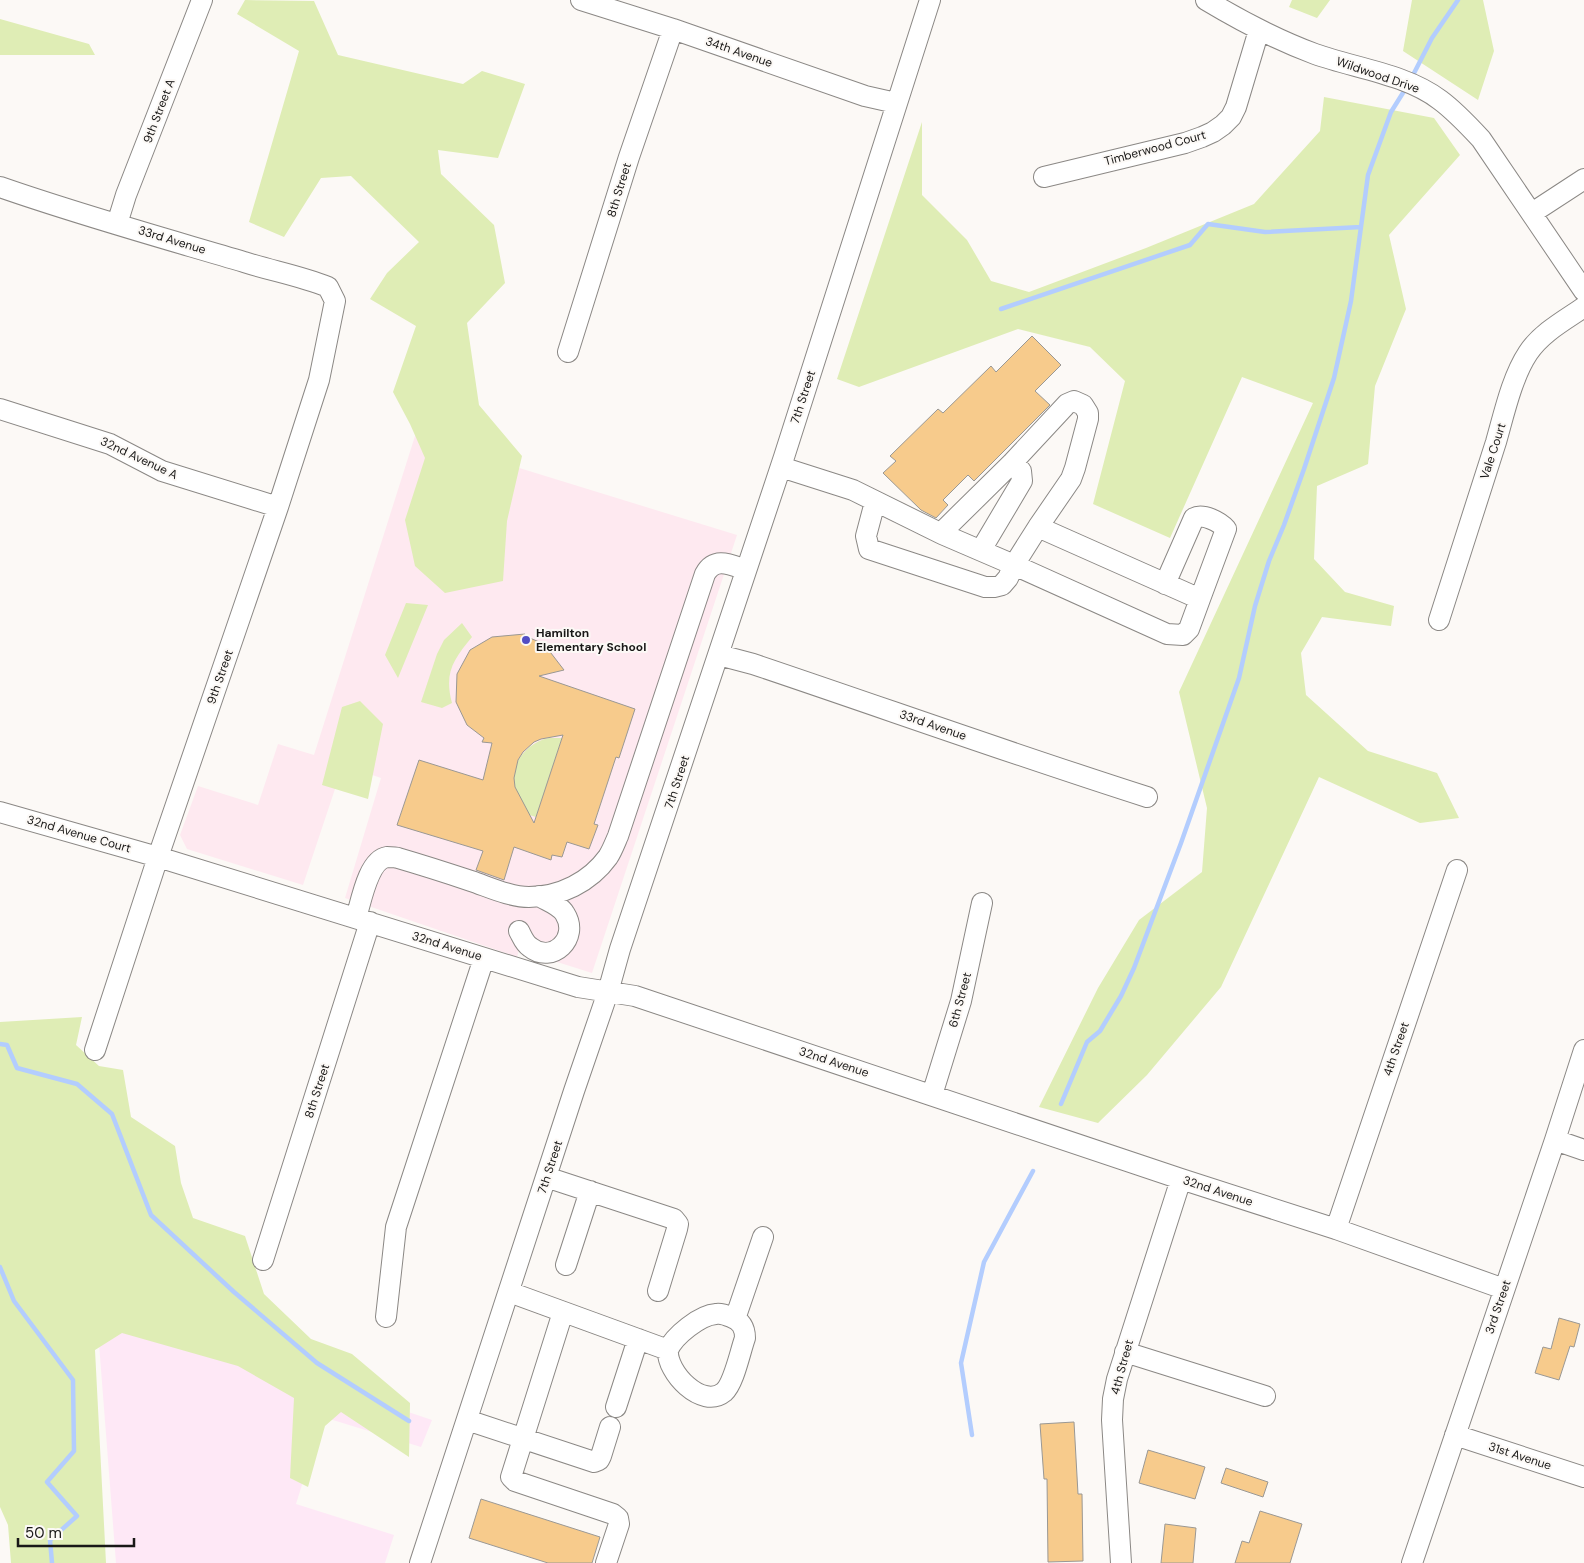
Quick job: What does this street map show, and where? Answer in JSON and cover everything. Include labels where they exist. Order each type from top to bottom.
[{"type":"street","name":"9th Street A","points":[[117,224],[126,195],[202,0]]},
{"type":"street","name":"34th Avenue","points":[[582,0],[613,5],[674,29],[865,96],[896,103]]},
{"type":"street","name":"7th Street","points":[[424,1562],[467,1420],[608,992],[620,949],[781,467],[930,0]]},
{"type":"street","name":"Wildwood Drive","points":[[1206,0],[1259,30],[1315,54],[1394,78],[1424,90],[1439,99],[1468,124],[1481,139],[1584,291]]},
{"type":"street","name":"8th Street","points":[[568,352],[630,157],[674,29]]},
{"type":"street","name":"Timberwood Court","points":[[1044,177],[1186,143],[1213,132],[1231,117],[1236,107],[1259,30]]},
{"type":"street","points":[[1532,213],[1584,179]]},
{"type":"street","name":"33rd Avenue","points":[[0,187],[40,201],[262,268],[315,282],[328,287],[335,301]]},
{"type":"street","name":"9th Street","points":[[95,1050],[319,380],[335,301]]},
{"type":"street","name":"Vale Court","points":[[1439,620],[1509,400],[1523,362],[1528,352],[1538,341],[1584,307]]},
{"type":"street","points":[[875,502],[866,536],[869,549],[985,587],[994,588],[1002,585],[1071,479],[1088,419],[1086,408],[1074,401],[1067,404],[1014,462],[942,534]]},
{"type":"street","name":"32nd Avenue A","points":[[0,410],[110,444],[162,471],[278,507]]},
{"type":"street","points":[[981,550],[1022,481],[1021,471],[1014,462]]},
{"type":"street","points":[[781,467],[853,490],[942,534],[1167,634],[1183,635],[1189,629],[1226,529],[1224,526],[1204,516],[1194,518],[1165,584]]},
{"type":"street","points":[[1038,527],[1200,599]]},
{"type":"street","points":[[539,896],[566,890],[582,882],[608,856],[618,836],[708,567],[724,563],[746,570]]},
{"type":"street","name":"33rd Avenue","points":[[718,655],[753,664],[1034,761],[1146,797]]},
{"type":"street","name":"32nd Avenue Court","points":[[0,812],[158,857]]},
{"type":"street","name":"32nd Avenue","points":[[158,857],[578,988],[635,996],[1336,1229],[1504,1289]]},
{"type":"street","name":"8th Street","points":[[264,1260],[363,920],[366,885],[370,872],[376,863],[385,857],[398,858],[507,893],[528,897],[539,896]]},
{"type":"street","name":"4th Street","points":[[1336,1229],[1457,870]]},
{"type":"street","points":[[519,931],[530,948],[541,952],[551,952],[560,948],[567,941],[569,933],[565,914],[559,908],[539,896]]},
{"type":"street","name":"6th Street","points":[[932,1095],[961,1002],[982,903]]},
{"type":"street","points":[[386,1317],[396,1227],[484,958]]},
{"type":"street","name":"3rd Street","points":[[1412,1563],[1584,1050]]},
{"type":"street","points":[[1555,1140],[1584,1150]]},
{"type":"street","points":[[546,1177],[674,1219],[678,1224],[658,1291]]},
{"type":"street","name":"4th Street","points":[[1120,1563],[1112,1420],[1113,1399],[1125,1352],[1181,1179]]},
{"type":"street","points":[[566,1265],[590,1191]]},
{"type":"street","points":[[735,1319],[764,1237]]},
{"type":"street","points":[[509,1292],[668,1350]]},
{"type":"street","points":[[563,1312],[511,1477],[515,1481],[613,1514],[618,1518],[619,1524],[606,1563]]},
{"type":"street","points":[[715,1314],[725,1314],[743,1325],[745,1338],[730,1385],[723,1393],[714,1396],[702,1395],[692,1391],[671,1366],[667,1357],[668,1350],[672,1341],[691,1326],[715,1314]]},
{"type":"street","points":[[616,1407],[638,1339]]},
{"type":"street","points":[[1125,1352],[1265,1396]]},
{"type":"street","points":[[467,1420],[594,1462],[599,1460],[601,1456],[610,1427]]},
{"type":"street","name":"31st Avenue","points":[[1455,1435],[1584,1477]]},
{"type":"shaded area","name":"Hamilton Elementary School","points":[[415,436],[737,535],[592,973],[519,950],[517,957],[345,898],[381,778],[343,765],[303,885],[187,849],[180,835],[198,786],[258,805],[278,744],[314,755]]},
{"type":"shaded area","points":[[97,1318],[248,1358],[432,1420],[421,1447],[323,1417],[296,1504],[394,1535],[385,1563],[116,1563]]},
{"type":"green space","points":[[245,0],[314,1],[338,55],[463,84],[482,71],[525,84],[498,158],[438,150],[441,174],[494,225],[505,283],[467,323],[479,405],[522,456],[507,521],[503,581],[445,593],[415,566],[405,520],[425,458],[393,392],[416,326],[370,299],[387,273],[419,242],[351,176],[321,178],[284,237],[249,222],[299,51],[237,14]]},
{"type":"green space","points":[[1292,0],[1330,0],[1317,18],[1289,7]]},
{"type":"green space","points":[[1412,0],[1483,0],[1494,51],[1478,100],[1403,51]]},
{"type":"green space","points":[[0,19],[89,44],[95,55],[0,55]]},
{"type":"green space","points":[[1324,97],[1434,118],[1460,155],[1389,235],[1406,309],[1375,386],[1368,464],[1317,486],[1314,559],[1345,592],[1394,606],[1391,626],[1322,617],[1301,653],[1306,695],[1368,751],[1437,773],[1459,818],[1420,823],[1319,777],[1221,987],[1147,1075],[1098,1123],[1039,1107],[1098,988],[1139,920],[1202,872],[1207,808],[1179,692],[1313,403],[1242,377],[1170,538],[1093,504],[1125,381],[1090,347],[1018,329],[859,387],[837,379],[922,122],[922,195],[967,240],[991,281],[1029,292],[1146,248],[1254,204],[1320,131]]},
{"type":"green space","points":[[406,603],[428,605],[398,678],[385,655]]},
{"type":"green space","points":[[462,623],[472,637],[452,667],[449,683],[452,703],[442,708],[421,702],[437,654],[444,640]]},
{"type":"green space","points":[[360,701],[383,724],[368,799],[322,785],[342,707]]},
{"type":"green space","points":[[549,738],[562,738],[536,817],[526,814],[515,788],[514,771],[521,756],[533,744]]},
{"type":"green space","points":[[82,1017],[76,1045],[99,1066],[123,1070],[131,1117],[175,1146],[181,1183],[193,1218],[245,1236],[264,1294],[311,1339],[352,1354],[410,1403],[409,1457],[341,1412],[325,1426],[308,1487],[290,1478],[294,1398],[238,1366],[122,1333],[95,1350],[106,1563],[11,1563],[8,1525],[0,1507],[0,1022]]},
{"type":"building","points":[[1032,336],[1061,365],[1035,391],[1050,405],[974,481],[968,475],[943,500],[948,505],[936,518],[921,510],[883,473],[896,461],[890,456],[938,409],[943,413],[991,366],[996,372]]},
{"type":"building","points":[[525,634],[525,636],[544,644],[564,670],[539,676],[635,709],[619,758],[616,757],[594,824],[598,825],[589,849],[567,842],[562,857],[552,855],[551,860],[514,847],[504,880],[476,870],[483,851],[397,825],[419,760],[483,780],[492,743],[482,742],[484,738],[467,725],[456,702],[457,674],[470,650],[492,637]],"holes":[[[563,735],[534,823],[515,787],[514,778],[518,760],[523,752],[534,742]]]},
{"type":"building","points":[[1559,1318],[1580,1324],[1574,1347],[1570,1346],[1559,1380],[1535,1373],[1543,1347],[1551,1349]]},
{"type":"building","points":[[1074,1422],[1078,1494],[1082,1494],[1083,1561],[1048,1562],[1047,1479],[1044,1479],[1040,1424]]},
{"type":"building","points":[[1148,1450],[1205,1467],[1195,1499],[1139,1483]]},
{"type":"building","points":[[1226,1468],[1268,1482],[1263,1497],[1221,1483]]},
{"type":"building","points":[[481,1499],[600,1537],[592,1563],[548,1563],[469,1538]]},
{"type":"building","points":[[1260,1511],[1302,1524],[1290,1563],[1235,1563],[1242,1541],[1249,1543]]},
{"type":"building","points":[[1165,1524],[1196,1528],[1193,1563],[1161,1563]]},
{"type":"waterway","points":[[1411,79],[1432,38],[1458,0]]},
{"type":"waterway","points":[[1061,1104],[1087,1042],[1100,1031],[1121,996],[1134,968],[1181,843],[1239,678],[1255,606],[1269,561],[1304,469],[1334,378],[1351,301],[1368,175],[1391,112],[1406,88]]},
{"type":"waterway","points":[[1001,309],[1190,245],[1208,224],[1265,232],[1361,227]]},
{"type":"waterway","points":[[0,1044],[7,1045],[17,1068],[77,1084],[112,1114],[151,1215],[234,1292],[317,1363],[409,1421]]},
{"type":"waterway","points":[[972,1435],[961,1363],[984,1262],[1033,1171]]},
{"type":"waterway","points":[[0,1267],[14,1301],[73,1380],[74,1451],[47,1482],[77,1516],[50,1540],[52,1563]]},
{"type":"place","name":"Hamilton Elementary School","points":[[526,640]]}]
